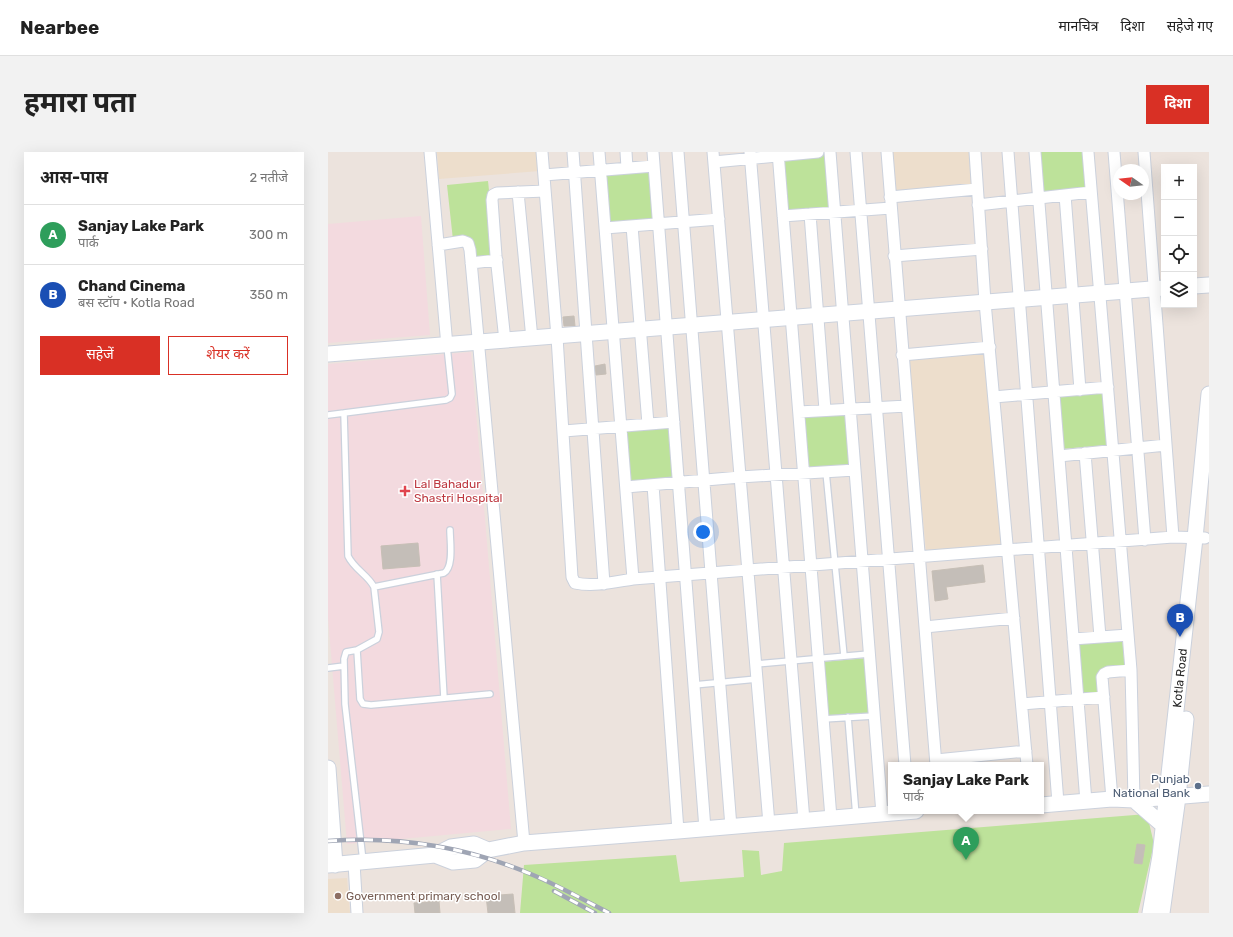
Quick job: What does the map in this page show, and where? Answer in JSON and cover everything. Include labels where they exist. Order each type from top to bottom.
[{"type":"street","points":[[430,152],[447,346]]},
{"type":"street","points":[[542,152],[564,432],[572,577],[575,583],[583,585],[604,584],[660,576],[1173,537],[1200,538]]},
{"type":"street","points":[[573,152],[604,584]]},
{"type":"street","points":[[599,152],[634,579]]},
{"type":"street","points":[[626,152],[627,168]]},
{"type":"street","points":[[653,152],[705,829]]},
{"type":"street","points":[[678,152],[731,827]]},
{"type":"street","points":[[769,824],[714,157],[818,152]]},
{"type":"street","points":[[830,152],[882,814]]},
{"type":"street","points":[[856,152],[905,762]]},
{"type":"street","points":[[887,152],[894,256],[936,762],[1026,751]]},
{"type":"street","points":[[975,152],[985,302],[1027,762]]},
{"type":"street","points":[[1008,152],[1058,803]]},
{"type":"street","points":[[1035,152],[1086,802]]},
{"type":"street","points":[[1088,152],[1131,670],[1134,800],[1164,826]]},
{"type":"street","points":[[1114,152],[1145,540]]},
{"type":"street","points":[[1144,152],[1159,288],[1166,445],[1173,537]]},
{"type":"street","points":[[778,154],[831,818]]},
{"type":"street","points":[[751,155],[804,821]]},
{"type":"street","points":[[544,175],[654,166]]},
{"type":"street","points":[[505,341],[496,260],[492,200],[493,195],[497,193],[545,190]]},
{"type":"street","points":[[783,216],[861,210],[890,202],[977,190]]},
{"type":"street","points":[[518,192],[532,339]]},
{"type":"street","points":[[978,205],[1091,192]]},
{"type":"street","points":[[1065,195],[1080,390]]},
{"type":"street","points":[[810,214],[825,410]]},
{"type":"street","points":[[605,228],[719,219]]},
{"type":"street","points":[[632,226],[648,424]]},
{"type":"street","points":[[438,245],[463,241],[468,243],[470,250],[524,843]]},
{"type":"street","points":[[894,256],[982,249]]},
{"type":"street","points":[[471,263],[496,260]]},
{"type":"street","points":[[1197,286],[1209,285]]},
{"type":"street","points":[[328,354],[447,346],[1159,288]]},
{"type":"street","points":[[902,355],[990,347]]},
{"type":"street","points":[[994,397],[1108,387]]},
{"type":"street","name":"Kotla Road","points":[[1162,913],[1172,798],[1200,538],[1209,394]]},
{"type":"street","points":[[799,412],[907,406]]},
{"type":"street","points":[[564,432],[674,422]]},
{"type":"street","points":[[1059,456],[1166,445]]},
{"type":"street","points":[[1085,453],[1100,637]]},
{"type":"street","points":[[626,487],[740,477],[855,470]]},
{"type":"street","points":[[653,485],[678,831]]},
{"type":"street","name":"Kotla Road","points":[[1200,538],[1209,501]]},
{"type":"street","points":[[925,628],[1014,618]]},
{"type":"street","points":[[1073,639],[1128,635]]},
{"type":"street","points":[[1112,799],[1102,677],[1108,672],[1131,670]]},
{"type":"street","points":[[1022,704],[1104,697]]},
{"type":"street","points":[[328,768],[331,865],[435,855],[453,862],[474,860],[488,850],[524,843],[888,813]]},
{"type":"street","points":[[1044,805],[1112,799],[1134,800],[1172,798],[1209,794]]},
{"type":"street","name":"Kotla Road","points":[[1150,913],[1164,826],[1172,798]]},
{"type":"street","points":[[357,913],[358,862]]},
{"type":"lane","points":[[328,415],[446,400],[450,398],[452,394],[447,346]]},
{"type":"lane","points":[[344,413],[348,556],[353,565],[371,582],[374,587],[379,636],[377,640],[357,650],[346,652],[344,659],[345,704],[358,862]]},
{"type":"lane","points":[[826,472],[844,656]]},
{"type":"lane","points":[[374,587],[444,573],[448,570],[450,565],[450,530]]},
{"type":"lane","points":[[437,574],[444,698]]},
{"type":"lane","points":[[357,650],[360,699],[362,704],[371,705],[490,694]]},
{"type":"lane","points":[[756,664],[869,654]]},
{"type":"lane","points":[[328,668],[344,666]]},
{"type":"lane","points":[[694,685],[757,679]]},
{"type":"lane","points":[[823,719],[874,716]]},
{"type":"lane","points":[[848,717],[856,816]]},
{"type":"shaded area","points":[[437,152],[538,152],[540,171],[439,179]]},
{"type":"shaded area","points":[[891,152],[970,152],[973,186],[894,192]]},
{"type":"shaded area","points":[[421,216],[430,335],[328,343],[328,224]]},
{"type":"shaded area","name":"Lal Bahadur Shastri Hospital","points":[[471,352],[511,829],[347,844],[328,618],[328,364]]},
{"type":"shaded area","points":[[986,353],[1003,544],[926,551],[908,360]]},
{"type":"shaded area","name":"Government primary school","points":[[347,878],[350,913],[328,913],[328,879]]},
{"type":"green space","points":[[1037,152],[1086,152],[1089,190],[1040,193]]},
{"type":"green space","points":[[828,154],[833,210],[784,213],[780,159]]},
{"type":"green space","points":[[652,168],[656,222],[608,225],[604,172]]},
{"type":"green space","points":[[488,181],[496,256],[473,259],[471,239],[453,240],[447,185]]},
{"type":"green space","points":[[1105,390],[1109,445],[1061,449],[1057,395]]},
{"type":"green space","points":[[847,412],[851,466],[805,470],[801,415]]},
{"type":"green space","points":[[672,425],[676,481],[628,484],[623,430]]},
{"type":"green space","points":[[1122,637],[1125,669],[1100,671],[1102,694],[1080,696],[1076,641]]},
{"type":"green space","points":[[868,658],[872,713],[824,717],[820,662]]},
{"type":"green space","points":[[1147,814],[1154,844],[1138,913],[520,913],[524,865],[676,855],[680,882],[744,877],[742,850],[759,851],[761,875],[782,871],[784,843]]},
{"type":"building","points":[[574,316],[575,326],[564,326],[563,317]]},
{"type":"building","points":[[605,364],[606,374],[596,375],[595,366]]},
{"type":"building","points":[[418,543],[420,566],[383,569],[381,546]]},
{"type":"building","points":[[983,565],[985,582],[946,587],[948,599],[935,601],[932,571]]},
{"type":"building","points":[[1137,844],[1145,845],[1142,864],[1134,863]]},
{"type":"building","points":[[513,894],[515,913],[488,913],[486,896]]},
{"type":"building","points":[[439,901],[440,913],[415,913],[414,903]]},
{"type":"railway","points":[[328,841],[380,840],[406,842],[483,857],[533,875],[562,888],[609,913]]},
{"type":"railway","points":[[554,891],[595,913]]},
{"type":"place","name":"Lal Bahadur Shastri Hospital","points":[[405,491]]},
{"type":"place","name":"Chand Cinema","points":[[1180,637]]},
{"type":"place","name":"Punjab National Bank","points":[[1198,786]]},
{"type":"place","name":"Sanjay Lake Park","points":[[966,860]]},
{"type":"place","name":"Government primary school","points":[[338,896]]}]
